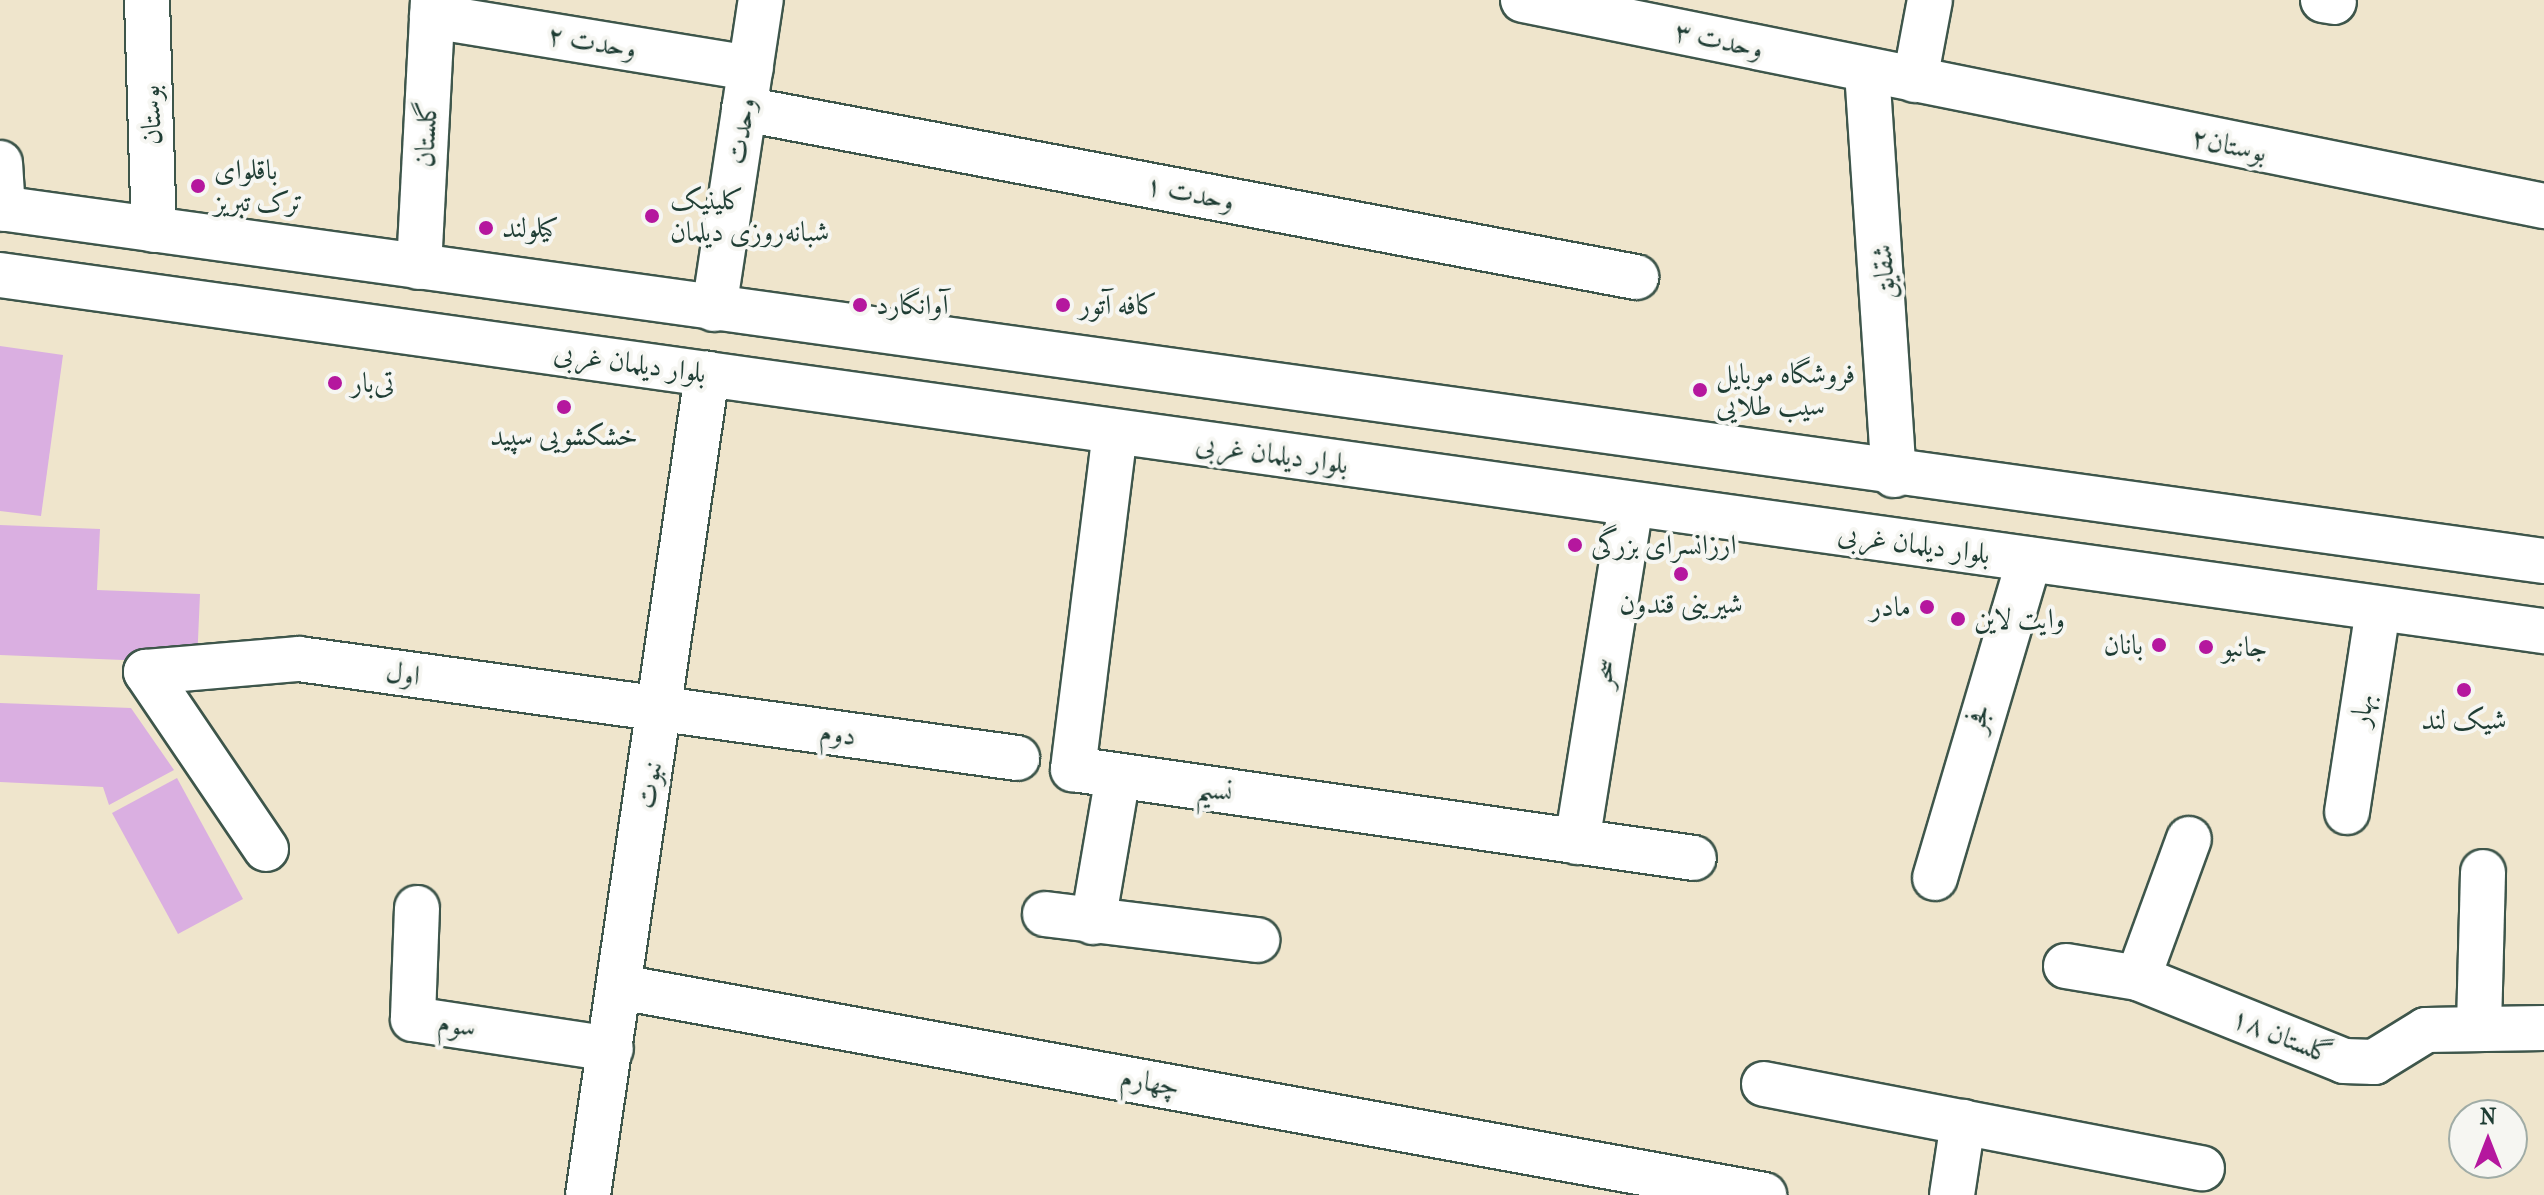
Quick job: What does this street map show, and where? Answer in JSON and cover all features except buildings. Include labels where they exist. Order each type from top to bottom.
[{"type":"street","name":"بوستان","points":[[147,0],[154,230]]},
{"type":"street","name":"وحدت","points":[[714,309],[761,0]]},
{"type":"street","name":"وحدت ۳","points":[[1523,0],[1915,80]]},
{"type":"street","points":[[1915,80],[1930,0]]},
{"type":"street","name":"وحدت ۲","points":[[433,8],[748,88]]},
{"type":"street","name":"گلستان","points":[[419,267],[433,8]]},
{"type":"street","name":"شقایق","points":[[1867,71],[1894,475]]},
{"type":"street","name":"بوستان۲","points":[[1915,80],[2544,206]]},
{"type":"street","name":"وحدت ۱","points":[[748,88],[1636,277]]},
{"type":"street","points":[[0,163],[2,208],[1894,475],[2544,561]]},
{"type":"street","name":"بلوار دیلمان غربی","points":[[0,275],[2544,631]]},
{"type":"street","name":"نبوت","points":[[588,1195],[707,374]]},
{"type":"street","points":[[1341,463],[1349,398]]},
{"type":"street","name":"نسیم","points":[[1115,432],[1073,769],[1694,858]]},
{"type":"street","name":"سحر","points":[[1577,842],[1631,504]]},
{"type":"street","name":"فجر","points":[[1935,878],[2029,560]]},
{"type":"street","name":"بهار","points":[[2347,812],[2378,609]]},
{"type":"street","name":"اول","points":[[266,849],[146,672],[299,659],[659,710]]},
{"type":"street","name":"دوم","points":[[659,710],[1017,758]]},
{"type":"street","points":[[1093,922],[1118,776]]},
{"type":"street","points":[[2138,978],[2189,839]]},
{"type":"street","points":[[2479,1026],[2483,872]]},
{"type":"street","name":"سوم","points":[[417,908],[413,1019],[611,1049]]},
{"type":"street","points":[[1045,914],[1257,940]]},
{"type":"street","name":"گلستان ۱۸","points":[[2066,966],[2138,978],[2344,1061],[2374,1062],[2426,1030],[2479,1026],[2544,1028]]},
{"type":"street","name":"چهارم","points":[[620,987],[1679,1186],[1764,1195]]},
{"type":"street","points":[[1764,1084],[2202,1168]]},
{"type":"street","points":[[1952,1195],[1963,1122]]},
{"type":"place","name":"باقلوای ترک تبریز","points":[[198,186]]},
{"type":"place","name":"کلینیک شبانه‌روزی دیلمان","points":[[652,216]]},
{"type":"place","name":"کیلولند","points":[[486,228]]},
{"type":"place","name":"آوانگارد","points":[[860,305]]},
{"type":"place","name":"کافه آتور","points":[[1063,305]]},
{"type":"place","name":"تی‌بار","points":[[335,383]]},
{"type":"place","name":"فروشگاه موبایل سیب طلایی","points":[[1700,390]]},
{"type":"place","name":"خشکشویی سپید","points":[[564,407]]},
{"type":"place","name":"ارزانسرای بزرگی","points":[[1575,545]]},
{"type":"place","name":"شیرینی قندون","points":[[1681,574]]},
{"type":"place","name":"مادر","points":[[1927,607]]},
{"type":"place","name":"وایت لاین","points":[[1958,619]]},
{"type":"place","name":"بانان","points":[[2159,645]]},
{"type":"place","name":"جانبو","points":[[2206,647]]},
{"type":"place","name":"شیک لند","points":[[2464,690]]}]
